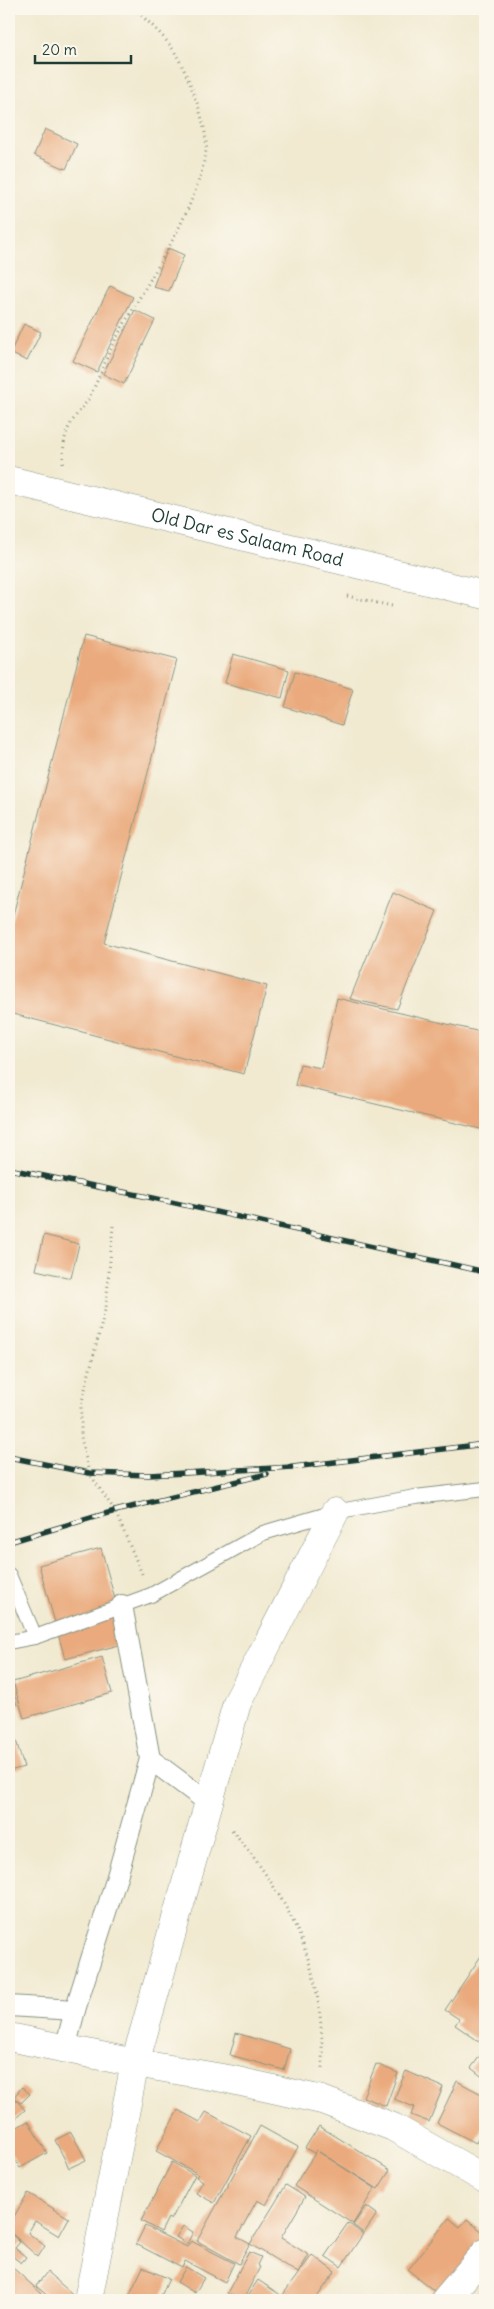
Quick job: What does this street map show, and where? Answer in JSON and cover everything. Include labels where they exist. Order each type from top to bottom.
[{"type":"street","name":"Old Dar es Salaam Road","points":[[9,480],[62,491],[485,594]]},
{"type":"street","points":[[88,2300],[135,2063],[236,1703],[335,1512]]},
{"type":"street","points":[[65,2049],[150,1759],[122,1605]]},
{"type":"street","points":[[150,1759],[209,1803]]},
{"type":"street","points":[[9,2006],[75,2010]]},
{"type":"street","points":[[9,2038],[135,2063],[228,2078],[322,2100],[393,2128],[485,2179]]},
{"type":"street","points":[[445,2300],[485,2253]]},
{"type":"lane","points":[[9,1642],[35,1637],[151,1595],[263,1533],[335,1512],[415,1497],[485,1489]]},
{"type":"lane","points":[[9,1575],[35,1637]]},
{"type":"path","points":[[62,491],[65,437],[72,421],[88,399],[118,334],[144,293],[184,214],[198,183],[206,148],[200,111],[187,76],[170,44],[135,9]]},
{"type":"path","points":[[113,1226],[106,1306],[81,1405],[81,1437],[90,1473],[115,1510],[151,1595]]},
{"type":"path","points":[[209,1803],[270,1882],[291,1913],[306,1947],[317,1990],[322,2039],[322,2100]]},
{"type":"building","points":[[45,129],[77,144],[66,169],[34,155]]},
{"type":"building","points":[[168,248],[184,255],[169,291],[153,287]]},
{"type":"building","points":[[110,286],[133,297],[97,372],[73,361]]},
{"type":"building","points":[[135,310],[155,320],[124,384],[103,374]]},
{"type":"building","points":[[24,324],[41,332],[27,361],[10,353]]},
{"type":"building","points":[[84,636],[177,660],[104,943],[267,986],[244,1074],[9,1013],[9,931]]},
{"type":"building","points":[[233,654],[289,670],[282,698],[225,683]]},
{"type":"building","points":[[295,672],[353,689],[342,725],[285,707]]},
{"type":"building","points":[[393,892],[437,911],[397,1009],[350,999]]},
{"type":"building","points":[[337,998],[485,1033],[485,1130],[295,1085],[300,1064],[321,1068]]},
{"type":"building","points":[[44,1235],[79,1244],[71,1278],[36,1270]]},
{"type":"building","points":[[101,1548],[127,1643],[65,1659],[39,1565]]},
{"type":"building","points":[[102,1657],[112,1693],[24,1718],[13,1682]]},
{"type":"building","points":[[11,1685],[17,1705],[9,1708],[9,1686]]},
{"type":"building","points":[[9,1717],[24,1767],[9,1771]]},
{"type":"building","points":[[485,1950],[485,2034],[480,2042],[455,2025],[459,2019],[445,2010]]},
{"type":"building","points":[[236,2033],[290,2049],[284,2070],[230,2055]]},
{"type":"building","points":[[485,2049],[485,2079],[471,2068]]},
{"type":"building","points":[[376,2064],[398,2073],[386,2106],[363,2097]]},
{"type":"building","points":[[406,2071],[443,2087],[429,2122],[411,2115],[414,2107],[394,2099]]},
{"type":"building","points":[[457,2081],[485,2096],[485,2124],[476,2143],[437,2123]]},
{"type":"building","points":[[22,2087],[30,2094],[21,2103],[14,2097]]},
{"type":"building","points":[[12,2095],[25,2110],[9,2124],[9,2097]]},
{"type":"building","points":[[178,2110],[200,2122],[206,2112],[251,2136],[214,2203],[196,2193],[203,2181],[196,2177],[198,2174],[156,2151]]},
{"type":"building","points":[[28,2121],[47,2153],[20,2168],[9,2150],[9,2132]]},
{"type":"building","points":[[260,2126],[298,2147],[266,2205],[257,2200],[237,2237],[250,2244],[239,2264],[197,2241]]},
{"type":"building","points":[[319,2126],[390,2170],[378,2189],[319,2152],[375,2188],[353,2224],[294,2186],[317,2150],[314,2153],[305,2148]]},
{"type":"building","points":[[71,2132],[86,2160],[69,2168],[55,2140]]},
{"type":"building","points":[[172,2162],[195,2175],[171,2220],[168,2218],[161,2232],[141,2221]]},
{"type":"building","points":[[286,2185],[305,2197],[281,2238],[309,2255],[298,2273],[250,2244]]},
{"type":"building","points":[[28,2193],[69,2218],[59,2236],[35,2221],[28,2233],[45,2246],[38,2257],[9,2231],[9,2225]]},
{"type":"building","points":[[366,2206],[377,2214],[364,2233],[353,2225]]},
{"type":"building","points":[[449,2218],[460,2227],[467,2219],[485,2234],[485,2245],[443,2298],[408,2270]]},
{"type":"building","points":[[348,2223],[363,2234],[341,2267],[325,2256]]},
{"type":"building","points":[[145,2226],[187,2247],[191,2241],[234,2263],[225,2282],[185,2261],[182,2268],[136,2244]]},
{"type":"building","points":[[183,2226],[193,2232],[187,2244],[176,2237]]},
{"type":"building","points":[[9,2232],[20,2242],[15,2248],[26,2257],[21,2263],[11,2255],[9,2258]]},
{"type":"building","points":[[249,2252],[261,2257],[257,2265],[260,2267],[243,2300],[241,2300],[227,2293]]},
{"type":"building","points":[[312,2255],[335,2272],[315,2300],[249,2300],[246,2298],[258,2280],[282,2296]]},
{"type":"building","points":[[12,2267],[42,2294],[41,2296],[46,2300],[9,2300],[9,2284],[12,2281],[9,2278],[9,2270]]},
{"type":"building","points":[[143,2267],[169,2279],[159,2300],[127,2300]]},
{"type":"building","points":[[186,2267],[204,2278],[195,2293],[177,2282]]},
{"type":"building","points":[[47,2272],[78,2299],[77,2300],[46,2300],[49,2297],[36,2286]]},
{"type":"building","points":[[485,2289],[485,2300],[480,2300],[477,2293]]},
{"type":"railway","points":[[9,1169],[153,1198],[485,1272]]},
{"type":"railway","points":[[9,1457],[89,1473],[149,1475],[293,1467],[485,1444]]},
{"type":"railway","points":[[9,1542],[115,1511],[267,1474]]}]
